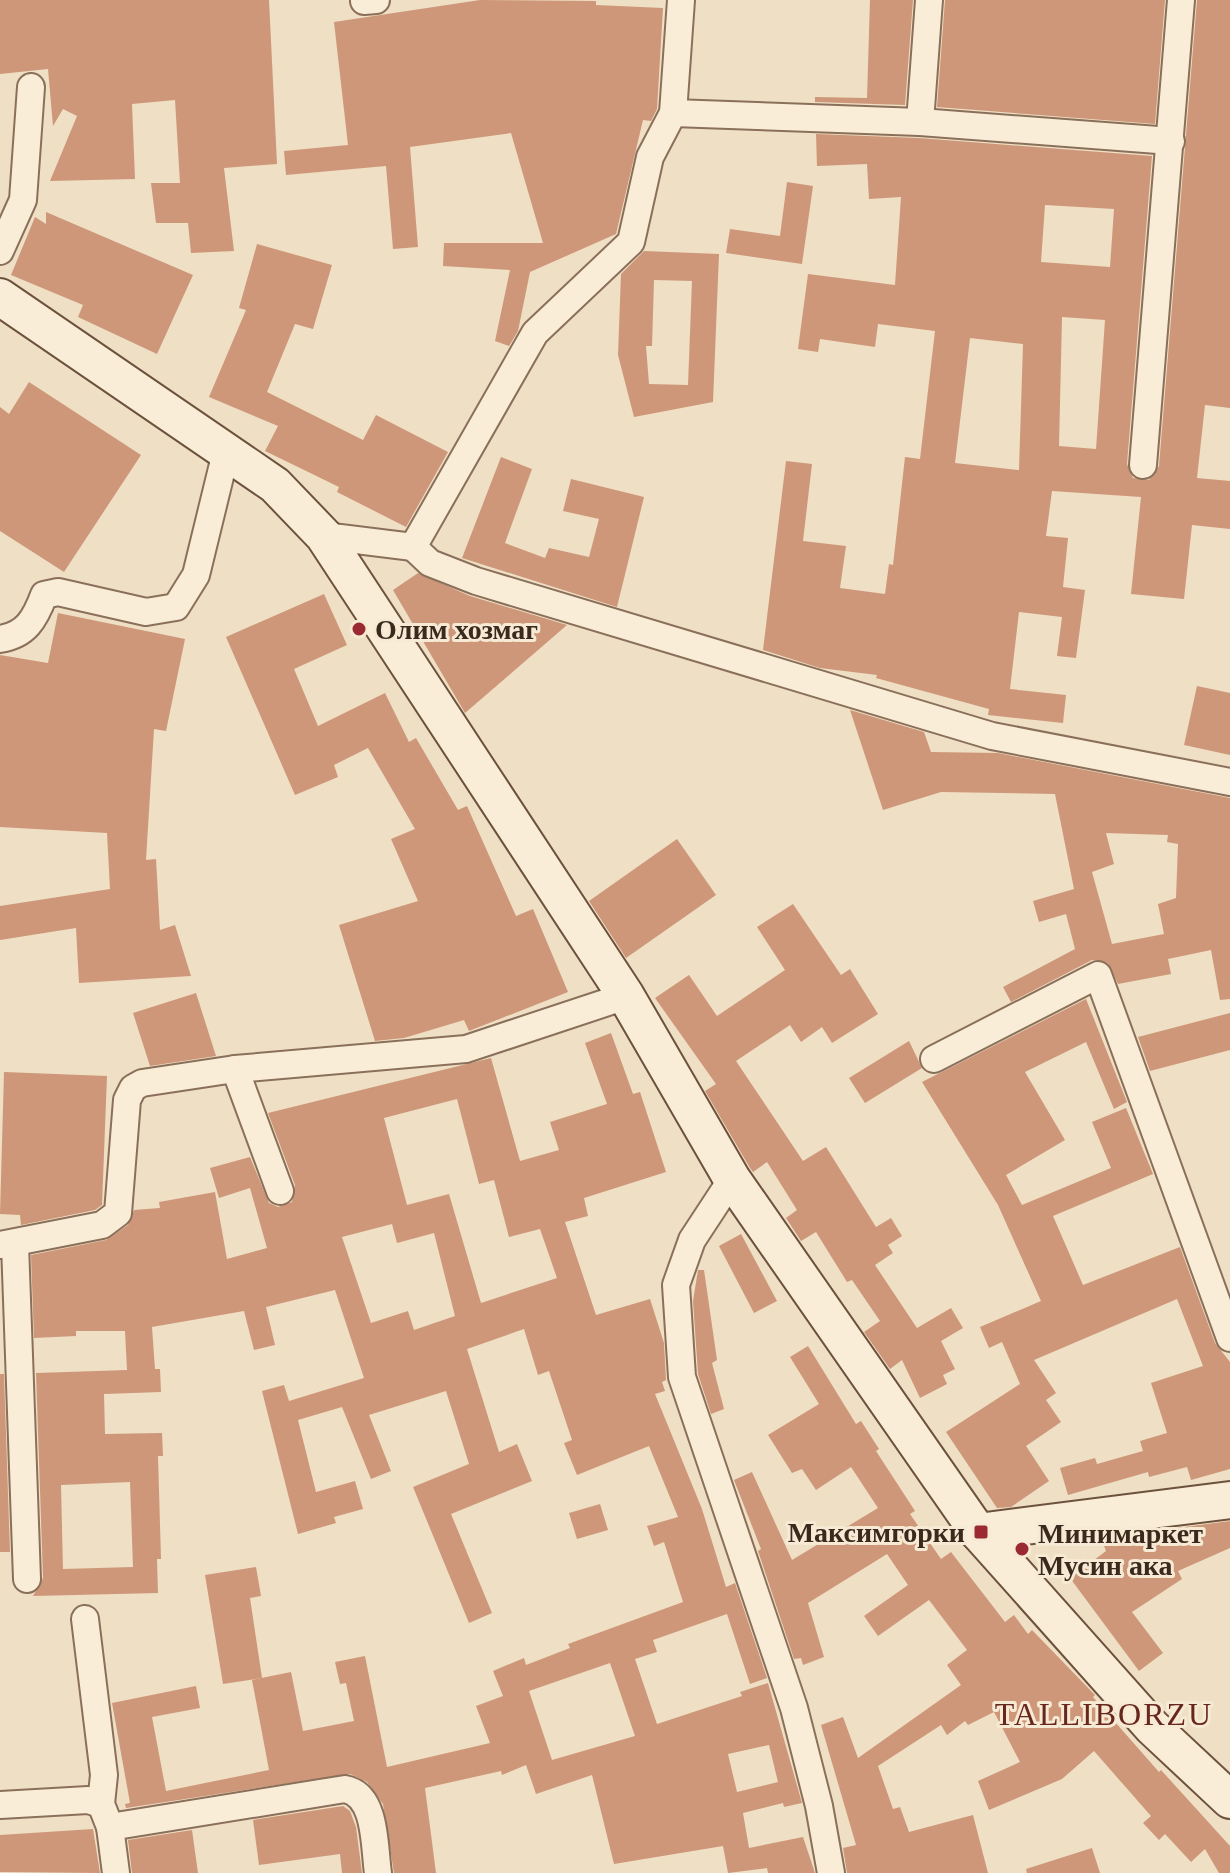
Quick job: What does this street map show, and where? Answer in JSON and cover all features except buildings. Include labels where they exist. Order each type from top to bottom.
[{"type":"main road","points":[[0,297],[275,485],[324,536],[626,996],[732,1179],[978,1532],[1152,1727],[1230,1800]]},
{"type":"main road","points":[[978,1532],[1230,1500]]},
{"type":"street","points":[[413,547],[535,333],[631,242],[650,157],[673,113],[681,0]]},
{"type":"street","points":[[920,122],[929,0]]},
{"type":"street","points":[[1143,465],[1181,0]]},
{"type":"street","points":[[0,251],[23,200],[31,87]]},
{"type":"street","points":[[673,113],[920,122],[1171,141]]},
{"type":"street","points":[[0,639],[17,636],[36,618],[44,595],[58,592],[146,612],[176,607],[196,575],[226,452]]},
{"type":"street","points":[[324,536],[413,547],[430,563],[476,581],[992,736],[1230,782]]},
{"type":"street","points":[[934,1059],[1098,975],[1230,1338]]},
{"type":"street","points":[[27,1579],[8,1244],[102,1225],[118,1213],[127,1100],[133,1088],[142,1083],[235,1069],[466,1049],[626,996]]},
{"type":"street","points":[[235,1069],[280,1191]]},
{"type":"street","points":[[732,1179],[692,1240],[676,1285],[682,1377],[794,1708],[819,1806],[831,1873]]},
{"type":"street","points":[[85,1619],[104,1775],[105,1816],[116,1873]]},
{"type":"street","points":[[0,1805],[88,1800],[105,1816],[354,1790],[365,1800],[378,1873]]},
{"type":"place","name":"Олим хозмаг","points":[[359,629]]},
{"type":"place","name":"Максимгорки","points":[[981,1532]]},
{"type":"place","name":"Минимаркет Мусин ака","points":[[1022,1549]]},
{"type":"district","name":"TALLIBORZU","points":[[1104,1714]]}]
